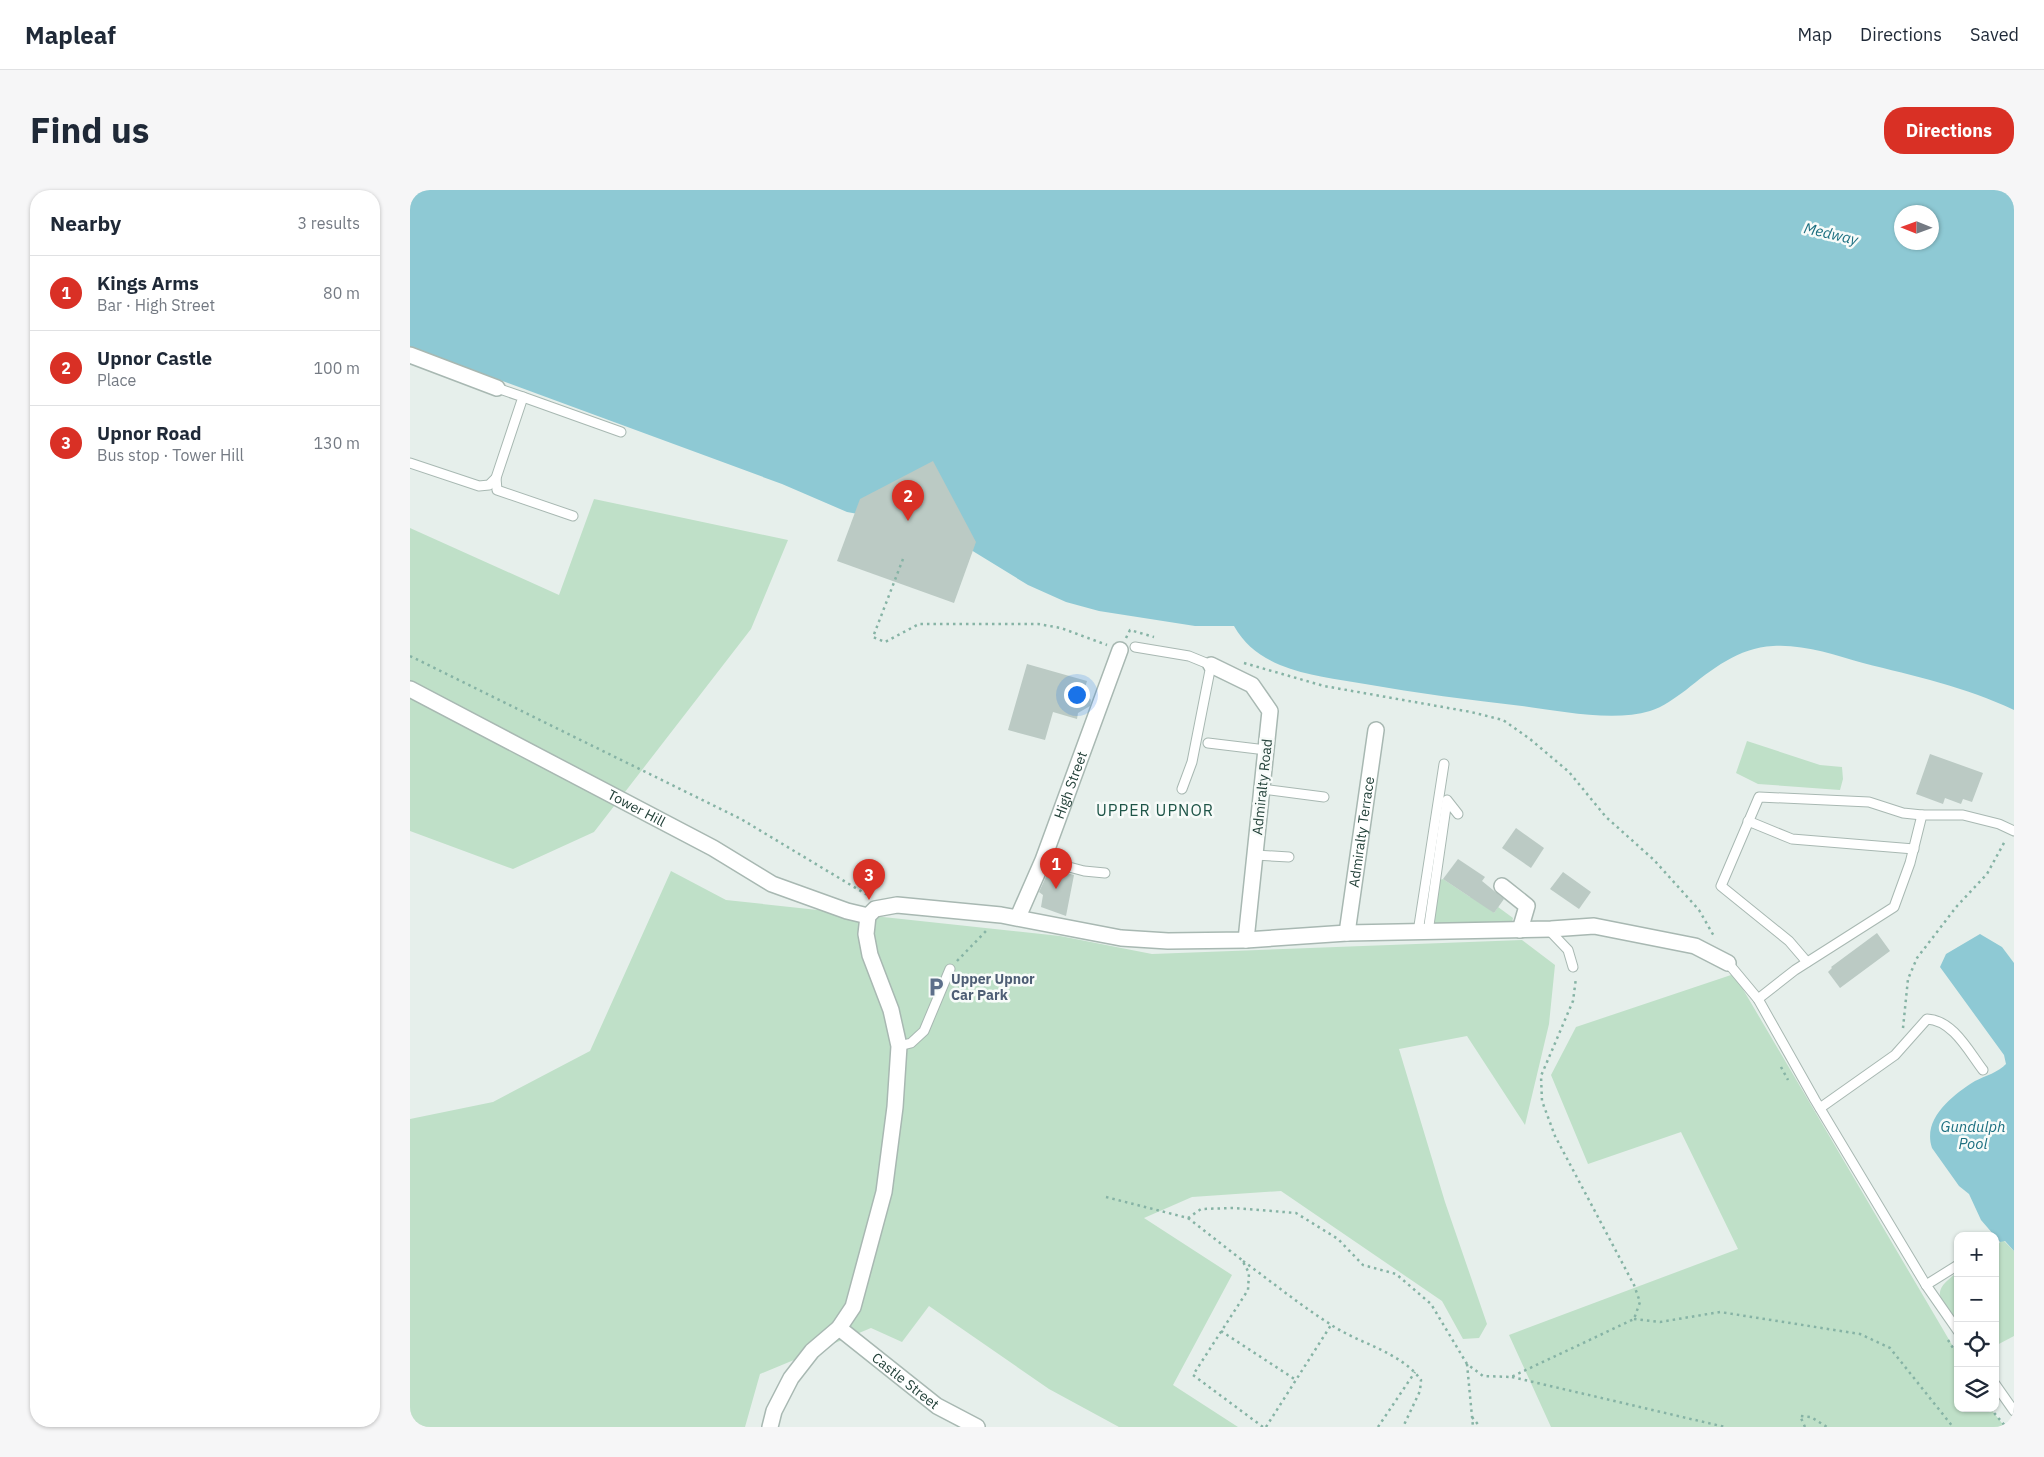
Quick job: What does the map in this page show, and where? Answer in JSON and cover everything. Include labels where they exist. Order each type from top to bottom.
[{"type":"street","points":[[410,355],[496,388]]},
{"type":"street","name":"High Street","points":[[1018,917],[1043,860],[1120,650]]},
{"type":"street","name":"Admiralty Road","points":[[1211,665],[1252,685],[1270,711],[1246,940]]},
{"type":"street","name":"Tower Hill","points":[[410,688],[688,835],[772,884],[847,911],[868,916]]},
{"type":"street","name":"Admiralty Terrace","points":[[1347,933],[1376,730]]},
{"type":"street","points":[[1502,886],[1527,906],[1520,930]]},
{"type":"street","points":[[770,1427],[774,1411],[791,1378],[812,1351],[839,1328],[853,1307],[884,1192],[895,1107],[899,1046],[891,1010],[870,955],[866,934],[868,916],[875,909],[897,904],[1001,915],[1121,938],[1168,941],[1246,940],[1347,933],[1520,930],[1594,926],[1613,928],[1695,946],[1728,963]]},
{"type":"street","name":"Castle Street","points":[[839,1328],[937,1406],[977,1427]]},
{"type":"lane","points":[[496,388],[620,432]]},
{"type":"lane","points":[[523,397],[496,478],[497,490],[574,516]]},
{"type":"lane","points":[[410,463],[479,486],[489,485],[496,478]]},
{"type":"lane","points":[[1135,647],[1189,656],[1211,665],[1192,762],[1182,789]]},
{"type":"lane","points":[[1208,743],[1266,750]]},
{"type":"lane","points":[[1423,932],[1444,764]]},
{"type":"lane","points":[[1262,789],[1324,798]]},
{"type":"lane","points":[[1807,962],[1789,941],[1722,886],[1758,798],[1762,796],[1869,802],[1900,812],[1963,815],[2012,831]]},
{"type":"lane","points":[[1423,932],[1446,800],[1458,814]]},
{"type":"lane","points":[[1758,999],[1807,962],[1894,907],[1914,849],[1922,814]]},
{"type":"lane","points":[[1748,821],[1792,839],[1914,849]]},
{"type":"lane","points":[[1255,854],[1289,857]]},
{"type":"lane","points":[[1043,860],[1084,871],[1105,873]]},
{"type":"lane","points":[[1548,929],[1568,950],[1573,967]]},
{"type":"lane","points":[[1728,963],[1758,999],[1820,1108],[1926,1285],[1954,1325]]},
{"type":"lane","points":[[899,1046],[911,1043],[924,1031],[950,969]]},
{"type":"lane","points":[[1820,1108],[1896,1055],[1927,1019],[1938,1019],[1951,1029],[1983,1070]]},
{"type":"lane","points":[[1926,1285],[1954,1268]]},
{"type":"lane","points":[[1999,1390],[2014,1411]]},
{"type":"path","points":[[902,559],[872,637],[878,640],[885,642],[919,624],[1038,624],[1062,628],[1120,650],[1130,630],[1158,638]]},
{"type":"path","points":[[410,656],[742,819],[885,906]]},
{"type":"path","points":[[1241,662],[1324,686],[1471,712],[1503,720],[1530,739],[1569,772],[1606,817],[1654,860],[1699,910],[1716,940]]},
{"type":"path","points":[[1902,1047],[1903,1013],[1908,979],[1917,958],[1957,906],[1986,874],[2012,831]]},
{"type":"path","points":[[950,969],[1001,915]]},
{"type":"path","points":[[1573,967],[1576,979],[1573,1001],[1541,1076],[1542,1101],[1555,1136],[1634,1285],[1640,1302],[1634,1319]]},
{"type":"path","points":[[1106,1197],[1188,1218],[1331,1325],[1401,1361],[1415,1372],[1421,1380],[1420,1391],[1403,1427]]},
{"type":"path","points":[[1188,1218],[1201,1209],[1234,1208],[1296,1213],[1338,1239],[1363,1265],[1396,1274],[1430,1304],[1467,1364],[1483,1376],[1511,1377],[1725,1427]]},
{"type":"path","points":[[1242,1260],[1249,1273],[1248,1290],[1193,1375],[1265,1427],[1331,1325]]},
{"type":"path","points":[[1511,1377],[1634,1319],[1660,1322],[1720,1312],[1860,1334],[1890,1348],[1953,1427]]},
{"type":"path","points":[[1222,1331],[1296,1380]]},
{"type":"path","points":[[1467,1364],[1473,1427]]},
{"type":"path","points":[[1378,1427],[1415,1372]]},
{"type":"path","points":[[1993,1412],[2006,1427]]},
{"type":"path","points":[[1472,1415],[1480,1427]]},
{"type":"path","points":[[1806,1427],[1800,1416],[1811,1417],[1827,1427]]},
{"type":"green space","points":[[594,499],[788,540],[751,629],[594,832],[513,869],[410,831],[410,528],[559,595]]},
{"type":"green space","points":[[1747,741],[1820,765],[1842,767],[1843,779],[1840,790],[1758,784],[1736,773]]},
{"type":"green space","points":[[671,871],[726,900],[1060,936],[1152,954],[1522,940],[1555,965],[1549,1024],[1525,1125],[1467,1036],[1399,1049],[1445,1202],[1487,1324],[1479,1338],[1463,1339],[1442,1301],[1281,1191],[1192,1197],[1144,1218],[1232,1275],[1173,1385],[1238,1427],[1119,1427],[1049,1389],[929,1306],[902,1342],[871,1328],[760,1374],[745,1427],[410,1427],[410,1119],[493,1102],[590,1051]]},
{"type":"green space","points":[[1443,879],[1470,897],[1472,895],[1494,913],[1498,907],[1513,918],[1510,930],[1440,928],[1432,921],[1439,880]]},
{"type":"green space","points":[[1734,974],[1954,1348],[1954,1412],[1993,1412],[2005,1427],[1551,1427],[1509,1335],[1738,1249],[1681,1132],[1588,1164],[1551,1075],[1576,1027]]},
{"type":"green space","points":[[2003,1240],[2014,1251],[2014,1336],[1999,1344],[1999,1277],[1999,1243]]},
{"type":"green space","points":[[1954,1275],[1954,1315],[1940,1295],[1940,1290]]},
{"type":"water","name":"Medway","points":[[410,190],[2014,190],[2014,710],[1940,683],[1819,651],[1784,646],[1760,648],[1737,655],[1716,667],[1678,696],[1660,707],[1650,711],[1620,716],[1603,716],[1463,699],[1311,675],[1290,669],[1266,658],[1248,644],[1234,626],[1195,626],[1099,611],[1066,602],[1028,585],[958,542],[869,516],[847,512],[782,484],[410,347]]},
{"type":"water","name":"Gundulph Pool","points":[[1980,934],[2002,947],[2014,963],[2014,1251],[2005,1241],[1999,1241],[1999,1232],[1991,1232],[1981,1220],[1969,1194],[1959,1186],[1932,1148],[1931,1127],[1935,1117],[1949,1100],[1975,1081],[1996,1072],[2006,1064],[2004,1055],[1940,967],[1946,954]]},
{"type":"building","points":[[933,461],[976,542],[954,603],[837,561],[860,499]]},
{"type":"building","points":[[1027,664],[1087,681],[1084,691],[1091,700],[1090,706],[1078,713],[1077,719],[1053,712],[1045,740],[1008,730]]},
{"type":"building","points":[[1930,754],[1983,773],[1972,802],[1963,799],[1961,804],[1945,798],[1943,804],[1916,794]]},
{"type":"building","points":[[1516,828],[1544,848],[1531,868],[1502,848]]},
{"type":"building","points":[[1458,859],[1485,877],[1482,881],[1504,899],[1494,913],[1443,879]]},
{"type":"building","points":[[1050,868],[1074,875],[1066,916],[1041,907],[1043,895],[1039,892]]},
{"type":"building","points":[[1563,872],[1591,892],[1579,909],[1550,889]]},
{"type":"building","points":[[1877,933],[1890,951],[1840,988],[1828,972],[1831,967]]},
{"type":"place","name":"Upnor Castle","points":[[908,521]]},
{"type":"place","name":"Kings Arms","points":[[1056,889]]},
{"type":"place","name":"Upnor Road","points":[[869,900]]},
{"type":"place","name":"Upper Upnor Car Park","points":[[936,987]]},
{"type":"district","name":"UPPER UPNOR","points":[[1155,810]]}]
